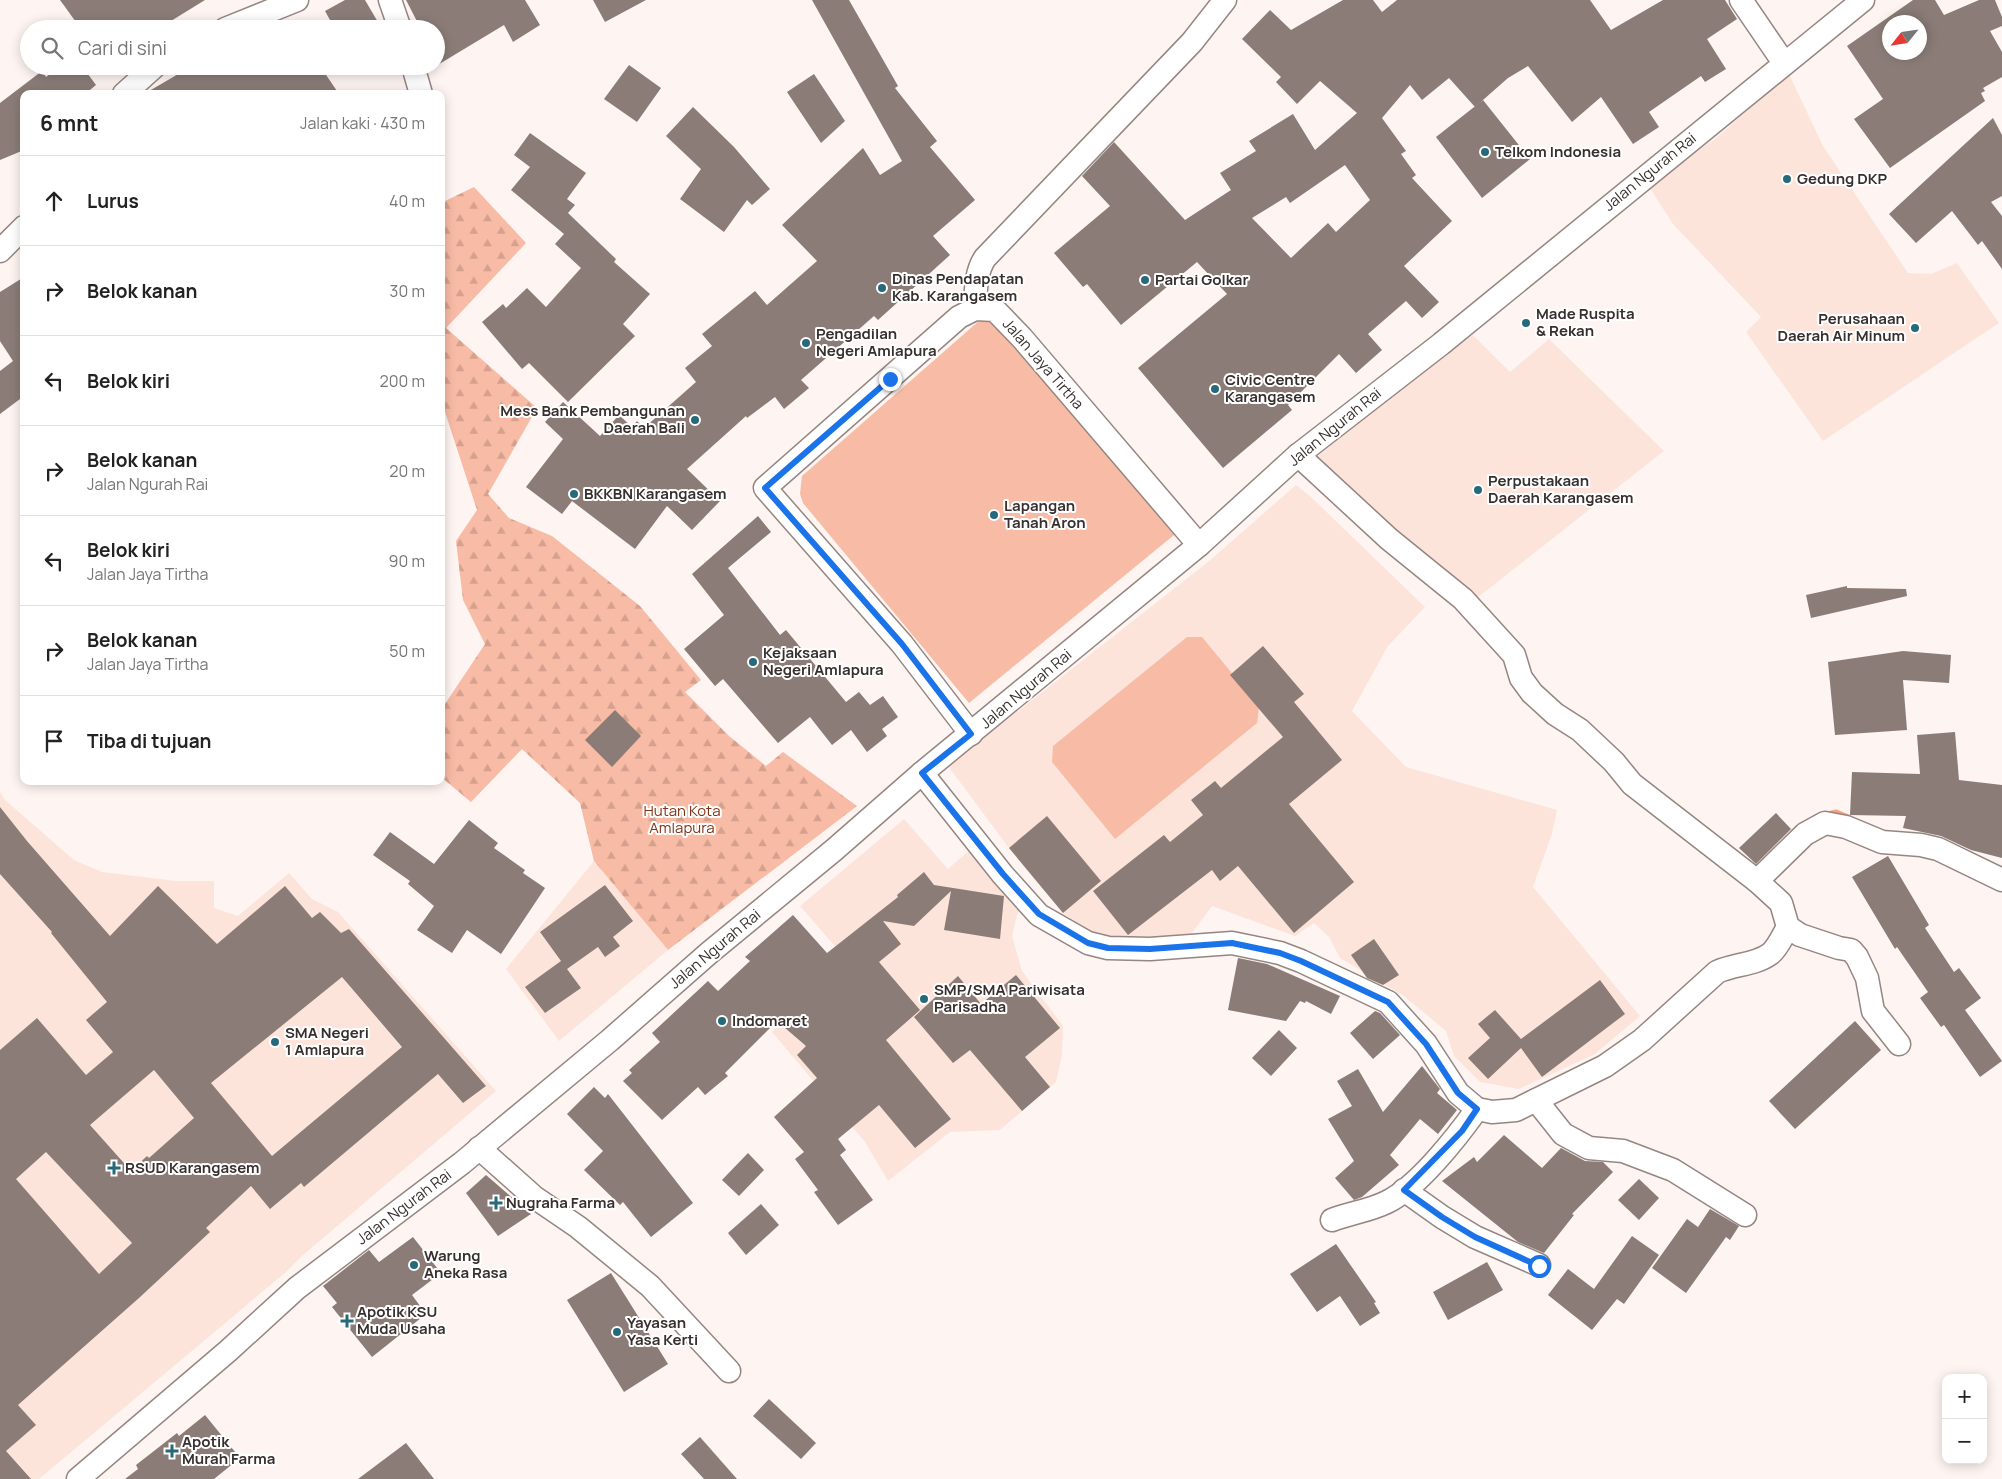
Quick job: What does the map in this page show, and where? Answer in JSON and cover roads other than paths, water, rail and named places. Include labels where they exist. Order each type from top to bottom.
[{"type":"street","points":[[247,20],[297,0]]},
{"type":"street","points":[[390,0],[397,20]]},
{"type":"street","points":[[971,734],[902,644],[765,488],[959,317],[975,309],[976,278],[979,266],[985,258],[1192,42],[1225,0]]},
{"type":"street","points":[[1741,0],[1784,63]]},
{"type":"street","name":"Jalan Ngurah Rai","points":[[78,1479],[228,1351],[297,1288],[479,1148],[610,1040],[709,953],[834,850],[922,773],[1199,545],[1298,455],[1440,344],[1863,0]]},
{"type":"street","points":[[128,90],[145,75]]},
{"type":"street","points":[[416,75],[420,90]]},
{"type":"street","points":[[0,251],[20,231]]},
{"type":"street","name":"Jalan Jaya Tirtha","points":[[975,309],[995,310],[1022,338],[1199,545]]},
{"type":"street","points":[[1298,455],[1390,538],[1463,599],[1514,655],[1521,678],[1532,693],[1555,714],[1580,730],[1614,762],[1632,784],[1757,881],[1781,903],[1788,927],[1800,935],[1851,950],[1857,957],[1867,978],[1873,1011],[1899,1044]]},
{"type":"street","points":[[922,773],[1003,874],[1039,914],[1088,943],[1108,948],[1150,949],[1232,943],[1280,953],[1301,961],[1388,1002],[1426,1044],[1458,1093],[1477,1109],[1492,1112],[1516,1110],[1605,1066],[1642,1040],[1717,972],[1729,966],[1750,964],[1772,953],[1788,927]]},
{"type":"street","points":[[1757,881],[1805,834],[1825,823],[1846,827],[1882,842],[1921,845],[1938,849],[2002,880]]},
{"type":"street","points":[[1536,1100],[1563,1134],[1589,1148],[1623,1151],[1673,1170],[1745,1215]]},
{"type":"street","points":[[1332,1220],[1388,1202],[1404,1190],[1462,1131],[1477,1109]]},
{"type":"street","points":[[479,1148],[534,1197],[578,1227],[650,1286],[729,1371]]},
{"type":"street","points":[[1404,1190],[1442,1217],[1475,1237],[1539,1266]]},
{"type":"waterway","points":[[1825,816],[1836,813],[1848,818]]},
{"type":"place","name":"Telkom Indonesia","points":[[1485,152]]},
{"type":"place","name":"Gedung DKP","points":[[1787,179]]},
{"type":"place","name":"Partai Golkar","points":[[1145,280]]},
{"type":"place","name":"Dinas Pendapatan Kab. Karangasem","points":[[882,288]]},
{"type":"place","name":"Made Ruspita & Rekan","points":[[1526,323]]},
{"type":"place","name":"Perusahaan Daerah Air Minum","points":[[1915,328]]},
{"type":"place","name":"Pengadilan Negeri Amlapura","points":[[806,343]]},
{"type":"place","name":"Civic Centre Karangasem","points":[[1215,389]]},
{"type":"place","name":"Mess Bank Pembangunan Daerah Bali","points":[[695,420]]},
{"type":"place","name":"Perpustakaan Daerah Karangasem","points":[[1478,490]]},
{"type":"place","name":"BKKBN Karangasem","points":[[574,494]]},
{"type":"place","name":"Lapangan Tanah Aron","points":[[994,515]]},
{"type":"place","name":"Kejaksaan Negeri Amlapura","points":[[753,662]]},
{"type":"place","name":"SMP/SMA Pariwisata Parisadha","points":[[924,999]]},
{"type":"place","name":"Indomaret","points":[[722,1021]]},
{"type":"place","name":"SMA Negeri 1 Amlapura","points":[[275,1042]]},
{"type":"place","name":"RSUD Karangasem","points":[[114,1168]]},
{"type":"place","name":"Nugraha Farma","points":[[496,1203]]},
{"type":"place","name":"Warung Aneka Rasa","points":[[414,1265]]},
{"type":"place","name":"Apotik KSU Muda Usaha","points":[[347,1321]]},
{"type":"place","name":"Yayasan Yasa Kerti","points":[[617,1332]]},
{"type":"place","name":"Apotik Murah Farma","points":[[172,1451]]},
{"type":"park label","name":"Hutan Kota Amlapura","points":[[682,820]]}]
